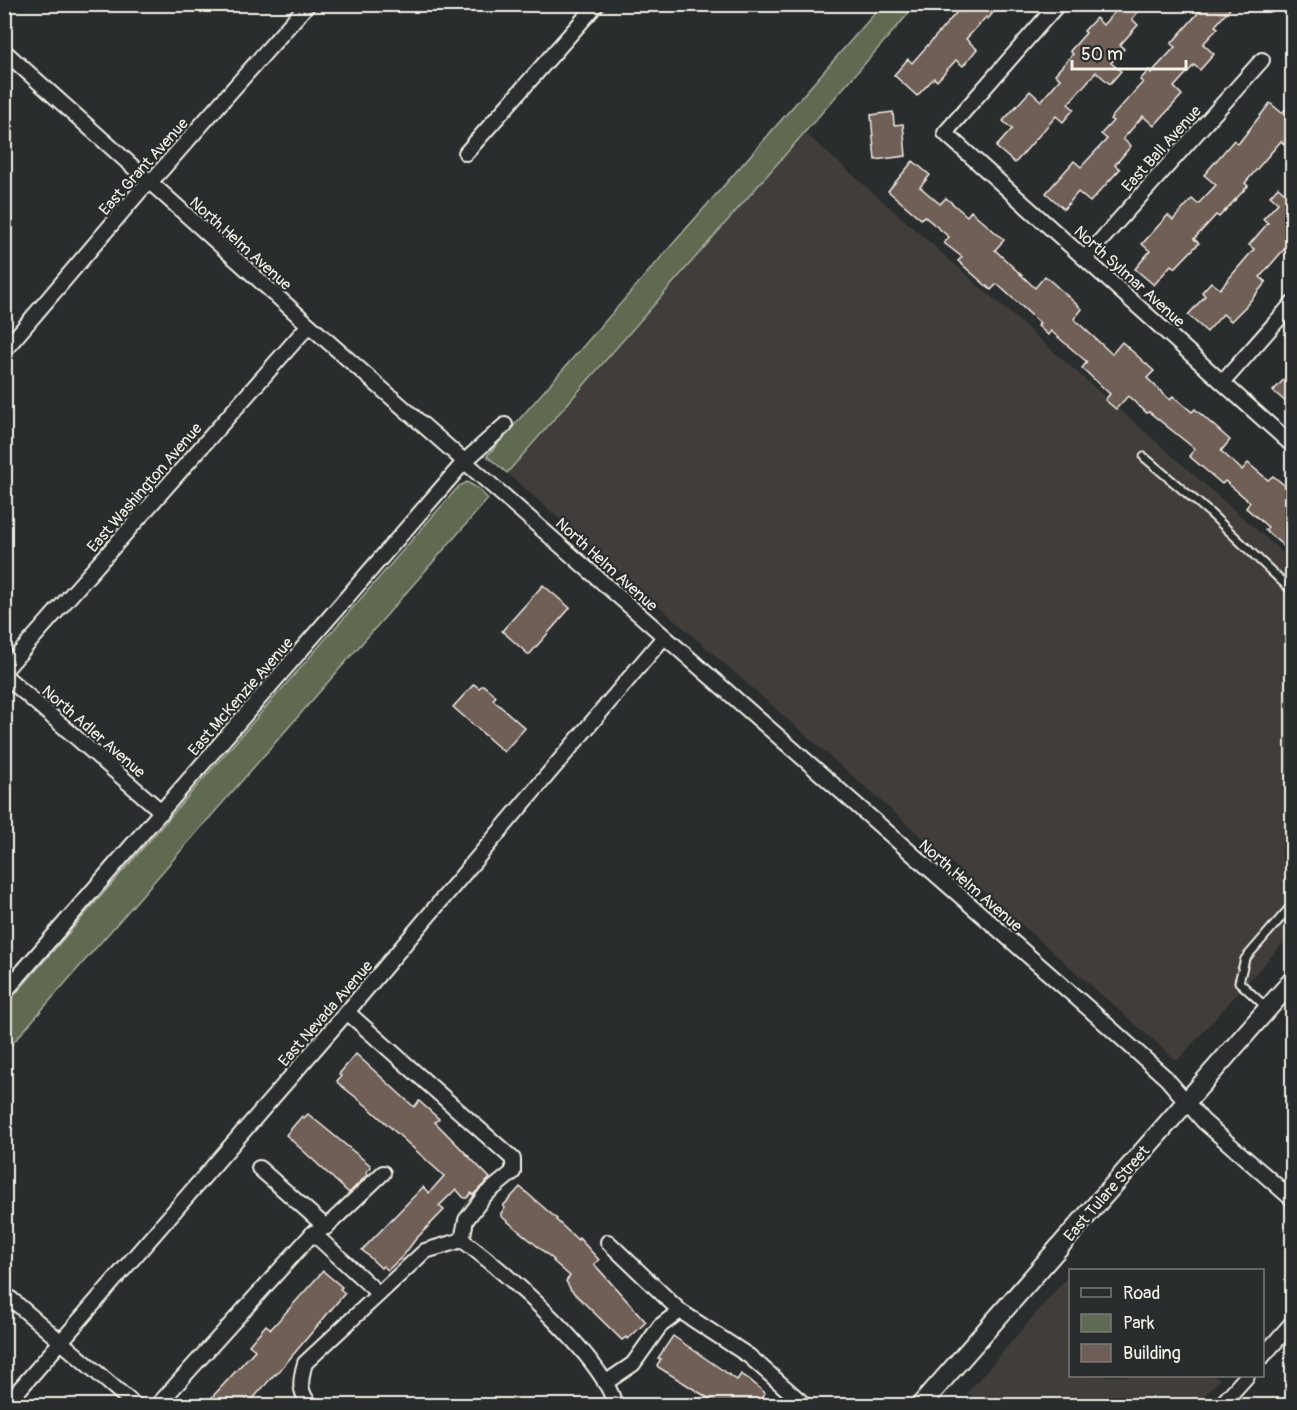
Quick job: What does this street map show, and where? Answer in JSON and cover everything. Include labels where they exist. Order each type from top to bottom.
[{"type":"main road","name":"East Tulare Street","points":[[920,1406],[1293,981]]},
{"type":"street","name":"East Grant Avenue","points":[[4,351],[308,4]]},
{"type":"street","points":[[466,153],[597,4]]},
{"type":"street","name":"North Sylmar Avenue","points":[[1058,4],[945,133],[1293,445]]},
{"type":"street","name":"North Helm Avenue","points":[[4,51],[309,325],[1088,1008],[1166,1078],[1203,1121],[1293,1199]]},
{"type":"street","name":"East Ball Avenue","points":[[1085,258],[1262,60]]},
{"type":"street","points":[[1222,382],[1293,304]]},
{"type":"street","name":"East Washington Avenue","points":[[4,673],[309,325]]},
{"type":"street","name":"East McKenzie Avenue","points":[[4,993],[465,461],[505,425]]},
{"type":"street","name":"East Nevada Avenue","points":[[5,1406],[347,1012],[664,637]]},
{"type":"street","name":"North Adler Avenue","points":[[4,673],[162,812]]},
{"type":"street","points":[[347,1012],[513,1159],[513,1172],[485,1196],[466,1220],[462,1240]]},
{"type":"street","points":[[259,1168],[326,1227]]},
{"type":"street","points":[[157,1406],[313,1233],[326,1227],[382,1173]]},
{"type":"street","points":[[313,1233],[379,1294]]},
{"type":"street","points":[[312,1406],[305,1398],[300,1379],[305,1363],[425,1251],[462,1240]]},
{"type":"street","points":[[462,1240],[494,1263],[555,1322],[600,1372],[615,1406]]},
{"type":"street","points":[[608,1242],[680,1311],[749,1356],[806,1406]]},
{"type":"street","points":[[4,1293],[136,1406]]},
{"type":"street","points":[[605,1383],[633,1364],[660,1326],[680,1311]]},
{"type":"street","points":[[1264,1356],[1293,1323]]},
{"type":"street","points":[[1221,1406],[1245,1377]]},
{"type":"lane","points":[[1144,456],[1210,513],[1293,591]]},
{"type":"lane","points":[[1268,1009],[1239,982],[1245,959],[1293,905]]},
{"type":"shaded area","points":[[804,132],[1292,561],[1292,933],[1177,1061],[507,473]]},
{"type":"shaded area","points":[[1069,1275],[1069,1377],[1217,1377],[1220,1379],[1196,1405],[981,1405],[967,1393]]},
{"type":"green space","points":[[882,5],[916,5],[507,473],[487,456]]},
{"type":"green space","points":[[467,482],[479,489],[488,499],[5,1052],[5,1006],[459,486]]},
{"type":"building","points":[[964,4],[1000,4],[988,19],[986,17],[966,39],[977,49],[963,66],[956,60],[937,81],[934,78],[917,96],[894,75],[908,59],[912,63]]},
{"type":"building","points":[[1122,4],[1145,4],[1132,19],[1138,25],[1120,45],[1124,49],[1111,63],[1121,71],[1110,84],[1096,72],[1068,104],[1074,109],[1063,122],[1056,116],[1015,163],[996,147],[1012,129],[1003,121],[1030,91],[1041,101],[1060,79],[1055,74],[1073,54],[1070,51],[1086,33],[1084,31],[1096,18],[1103,25]]},
{"type":"building","points":[[1206,4],[1234,4],[1215,26],[1218,28],[1203,44],[1214,54],[1200,70],[1194,65],[1174,87],[1182,95],[1154,126],[1143,116],[1123,139],[1131,146],[1115,165],[1120,169],[1090,202],[1078,192],[1064,209],[1046,193],[1074,161],[1081,167],[1107,139],[1101,134],[1113,121],[1110,119],[1143,82],[1140,80],[1149,70],[1151,73],[1175,47],[1171,44]]},
{"type":"building","points":[[1293,101],[1293,136],[1285,145],[1281,141],[1245,183],[1248,186],[1219,217],[1216,215],[1194,239],[1199,243],[1175,268],[1171,265],[1154,285],[1135,269],[1150,251],[1142,244],[1168,215],[1173,220],[1192,199],[1198,204],[1216,185],[1204,175],[1234,140],[1238,144],[1270,103],[1282,113]]},
{"type":"building","points":[[893,112],[894,125],[903,124],[906,156],[875,160],[871,115]]},
{"type":"building","points":[[913,161],[930,175],[920,187],[940,204],[946,198],[967,216],[971,211],[1004,240],[995,250],[1035,288],[1045,276],[1082,309],[1074,319],[1112,354],[1122,342],[1154,371],[1147,378],[1170,400],[1173,396],[1192,412],[1195,409],[1230,440],[1221,451],[1242,470],[1248,463],[1268,480],[1273,476],[1293,492],[1293,554],[1265,530],[1268,527],[1246,508],[1250,502],[1225,481],[1222,484],[1189,456],[1195,449],[1128,396],[1116,409],[1105,400],[1110,394],[1082,368],[1087,362],[1051,331],[1048,335],[1038,326],[1040,323],[997,284],[991,290],[958,261],[962,257],[944,243],[949,237],[924,216],[921,219],[888,191]]},
{"type":"building","points":[[1278,187],[1293,200],[1293,239],[1260,277],[1266,282],[1246,306],[1231,321],[1223,314],[1207,332],[1188,315],[1205,296],[1202,292],[1211,282],[1220,289],[1254,249],[1249,245],[1268,223],[1263,219],[1278,203],[1270,196]]},
{"type":"building","points":[[1293,370],[1293,408],[1273,391]]},
{"type":"building","points":[[543,585],[570,608],[529,655],[502,631]]},
{"type":"building","points":[[474,684],[479,688],[483,685],[496,696],[493,700],[525,728],[504,752],[453,707]]},
{"type":"building","points":[[356,1054],[414,1107],[419,1101],[439,1119],[435,1122],[490,1178],[467,1198],[464,1198],[456,1189],[439,1206],[444,1210],[388,1270],[383,1266],[381,1268],[362,1250],[423,1187],[429,1193],[444,1176],[338,1083],[341,1076],[339,1074]]},
{"type":"building","points":[[308,1114],[370,1165],[371,1167],[366,1172],[368,1174],[349,1193],[286,1135],[302,1116],[304,1118]]},
{"type":"building","points":[[520,1187],[578,1240],[579,1238],[599,1260],[594,1264],[646,1322],[628,1339],[626,1337],[622,1340],[571,1290],[566,1281],[570,1276],[554,1260],[501,1216],[505,1208],[503,1206]]},
{"type":"building","points":[[323,1271],[342,1287],[340,1289],[345,1293],[276,1375],[249,1403],[246,1400],[241,1406],[204,1406],[255,1350],[249,1345],[266,1325],[271,1329]]},
{"type":"building","points":[[673,1336],[737,1380],[741,1374],[749,1379],[765,1393],[761,1399],[768,1406],[721,1406],[658,1367],[661,1359],[658,1358]]}]
